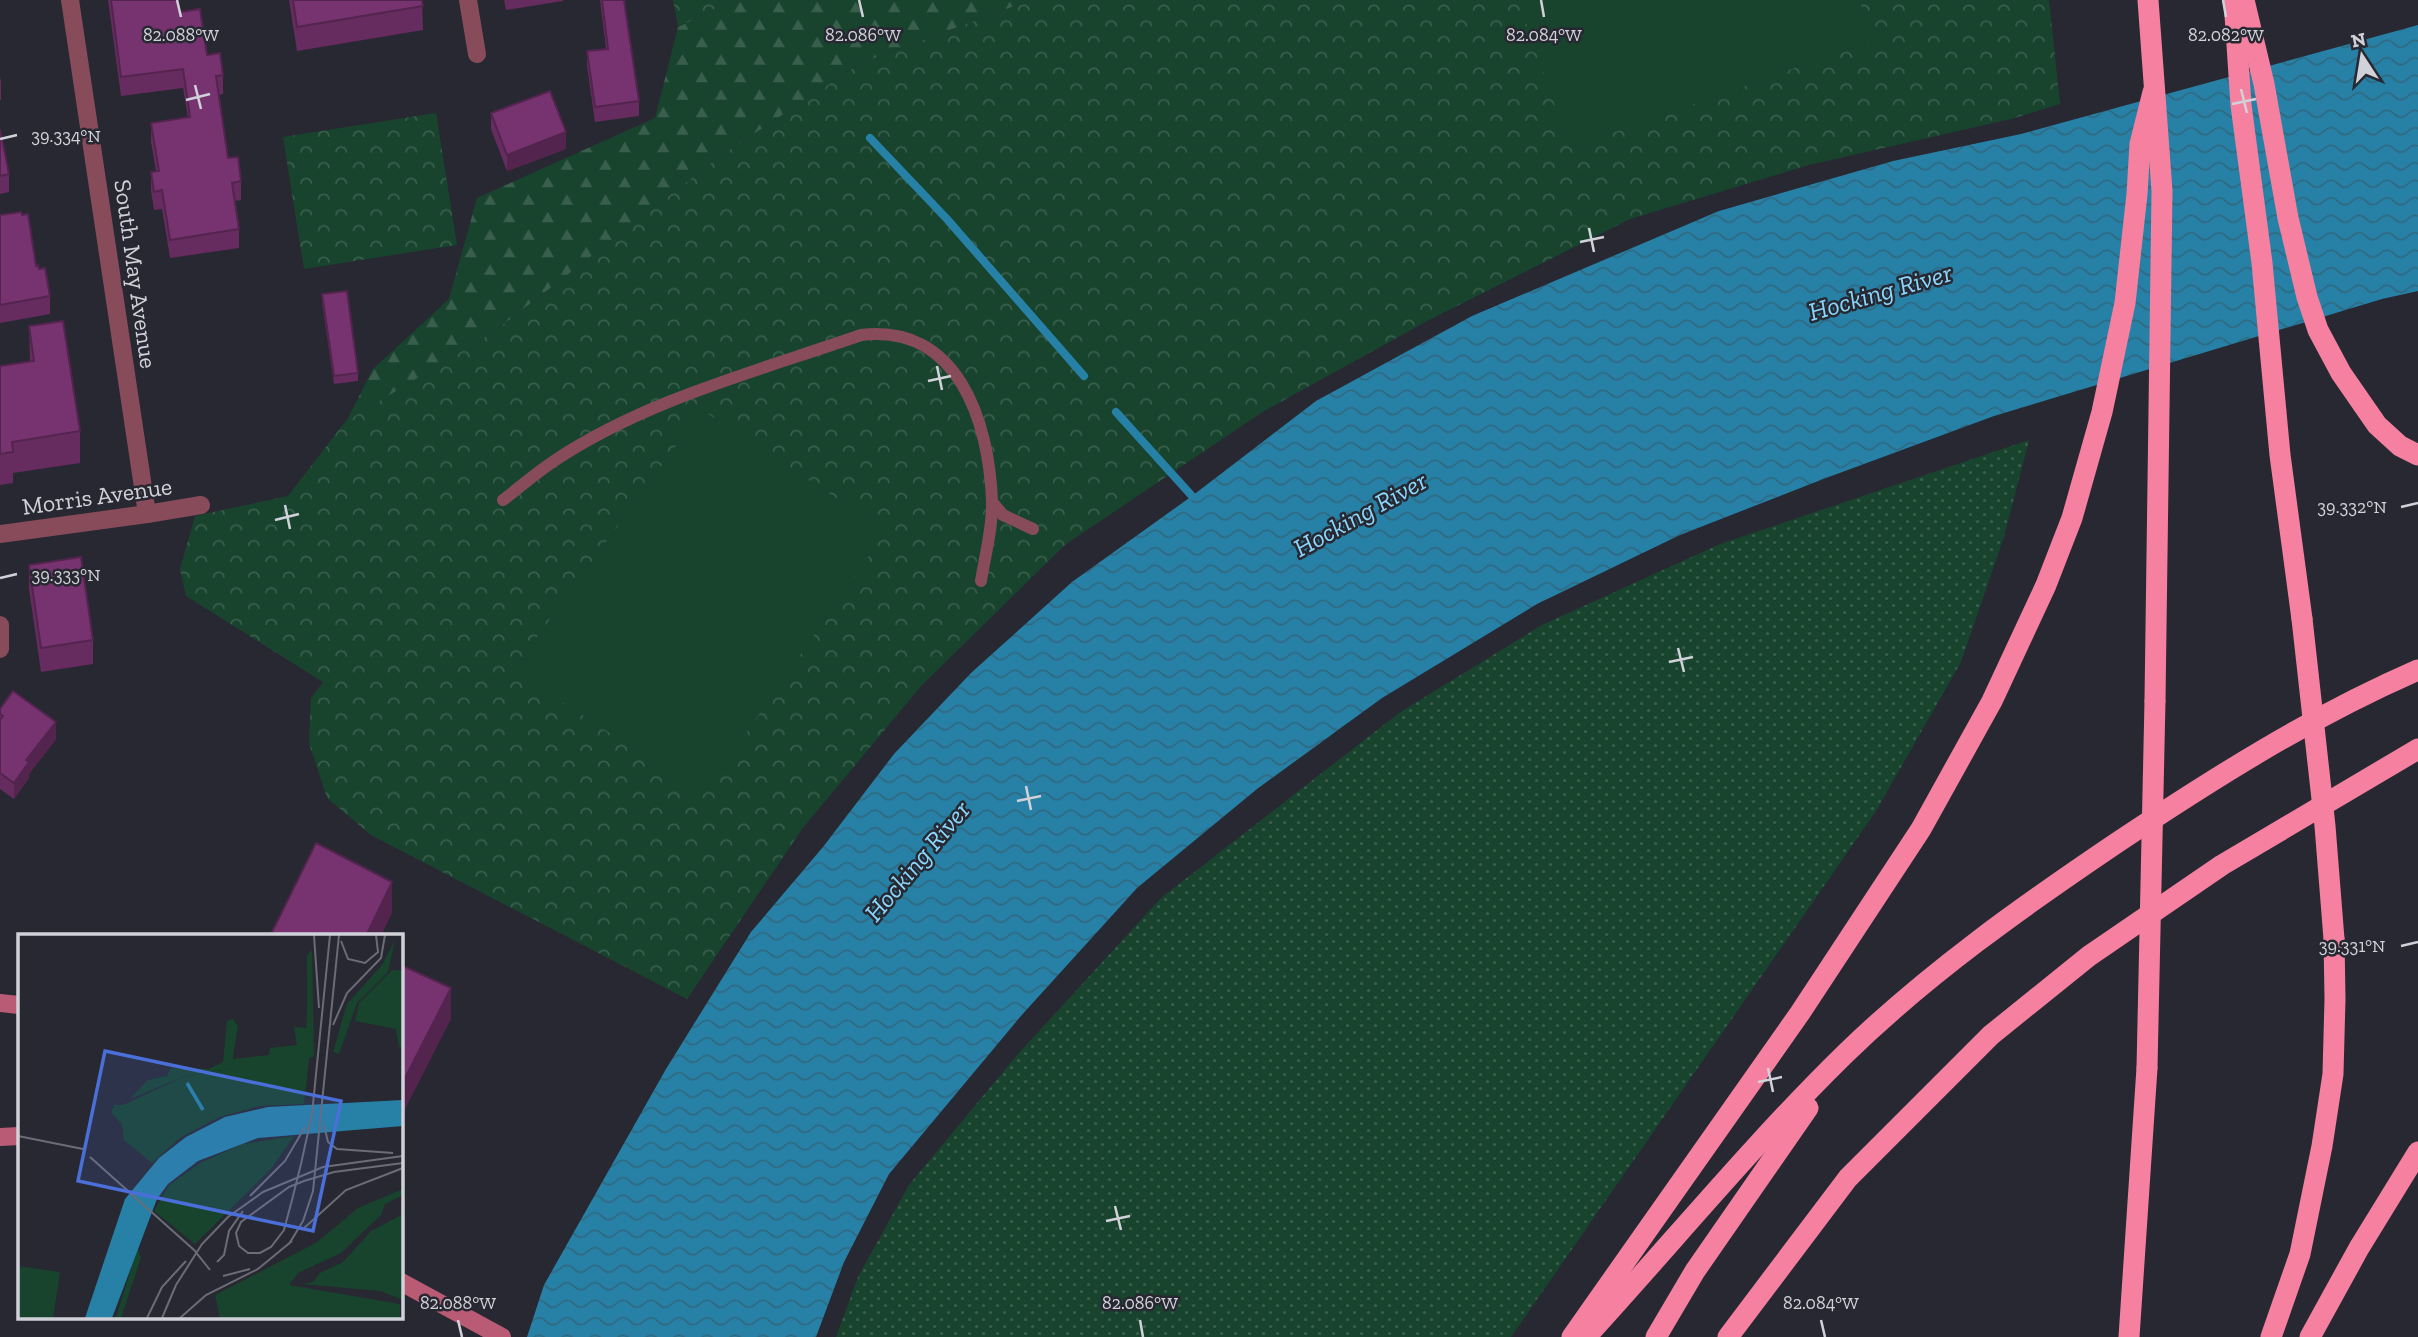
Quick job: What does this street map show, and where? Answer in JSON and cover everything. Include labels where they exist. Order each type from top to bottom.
[{"type":"highway","points":[[2129,1337],[2147,1068],[2155,701],[2162,191],[2148,0]]},
{"type":"highway","points":[[2234,0],[2241,105],[2262,263],[2280,455],[2302,618],[2325,826],[2334,939],[2333,1074],[2322,1146],[2300,1254],[2271,1337]]},
{"type":"highway","points":[[2244,0],[2264,85],[2288,218],[2306,297],[2318,330],[2341,373],[2377,425],[2400,446],[2418,455]]},
{"type":"highway","points":[[1572,1337],[1800,1013],[1921,829],[1992,701],[2046,585],[2072,518],[2102,412],[2125,303],[2140,144],[2153,92]]},
{"type":"highway","points":[[1586,1337],[1737,1168],[1845,1054],[1921,985],[2060,881],[2215,777],[2382,685],[2418,670]]},
{"type":"highway","points":[[1728,1337],[1849,1178],[1991,1035],[2089,956],[2222,865],[2418,749]]},
{"type":"highway","points":[[1656,1337],[1695,1271],[1845,1054]]},
{"type":"highway","points":[[2310,1337],[2359,1248],[2418,1152]]},
{"type":"main road","points":[[0,1003],[18,1005]]},
{"type":"main road","points":[[402,1283],[502,1337]]},
{"type":"street","name":"South May Avenue","points":[[70,0],[147,514]]},
{"type":"street","points":[[468,0],[477,54]]},
{"type":"street","name":"Morris Avenue","points":[[0,534],[201,505]]},
{"type":"street","points":[[0,625],[0,649]]},
{"type":"lane","points":[[503,500],[555,461],[635,418],[684,397],[861,335],[901,335],[929,349],[955,372],[974,404],[983,437],[992,502],[981,581]]},
{"type":"lane","points":[[992,502],[1003,515],[1033,529]]},
{"type":"green space","points":[[673,0],[733,0],[678,27]]},
{"type":"green space","points":[[733,0],[1031,0],[861,63],[719,157],[495,331],[346,422],[373,369],[449,299],[477,198],[655,118],[678,27]]},
{"type":"green space","points":[[1031,0],[2049,0],[2060,104],[2011,119],[1809,165],[1630,219],[1429,320],[1264,411],[1066,544],[921,686],[802,829],[687,999],[371,835],[327,798],[309,743],[311,698],[323,682],[186,596],[180,569],[195,516],[288,496],[345,422],[495,331],[719,157],[861,63]]},
{"type":"green space","points":[[1518,0],[1859,0],[1874,40],[1570,148]]},
{"type":"green space","points":[[436,113],[457,245],[304,269],[283,137]]},
{"type":"green space","points":[[702,410],[886,531],[704,794],[513,670]]},
{"type":"green space","points":[[2029,440],[2004,537],[1961,662],[1876,811],[1511,1337],[836,1337],[858,1277],[909,1185],[1018,1054],[1161,898],[1399,713],[1542,625],[1720,544]]},
{"type":"water","name":"Hocking River","points":[[2418,25],[2418,291],[2382,299],[1994,416],[1680,535],[1537,604],[1382,698],[1257,789],[1137,888],[1020,1017],[889,1174],[844,1262],[816,1337],[527,1337],[544,1285],[666,1069],[751,932],[823,847],[894,754],[971,673],[1072,582],[1192,496],[1316,401],[1472,316],[1719,211],[1893,161],[2021,134]]},
{"type":"building","points":[[111,0],[178,0],[180,12],[200,9],[207,55],[220,53],[223,75],[216,76],[228,158],[238,157],[241,181],[232,183],[239,229],[170,240],[162,190],[154,192],[151,172],[159,171],[151,123],[190,117],[183,69],[121,77]]},
{"type":"building","points":[[293,0],[422,0],[423,6],[297,27]]},
{"type":"building","points":[[602,0],[624,0],[639,101],[595,107],[587,51],[608,49]]},
{"type":"building","points":[[550,91],[566,132],[507,155],[491,113]]},
{"type":"building","points":[[0,129],[9,174],[0,176]]},
{"type":"building","points":[[21,212],[22,215],[28,214],[36,266],[38,265],[39,269],[45,268],[50,296],[0,305],[0,215]]},
{"type":"building","points":[[347,291],[358,373],[334,376],[322,294]]},
{"type":"building","points":[[63,321],[80,431],[12,442],[13,452],[0,454],[0,366],[34,361],[29,326]]},
{"type":"building","points":[[81,557],[93,640],[41,648],[29,565]]},
{"type":"building","points":[[13,691],[56,722],[26,760],[29,762],[14,783],[0,773],[0,720],[3,716],[0,709]]},
{"type":"building","points":[[316,843],[392,882],[367,934],[271,934]]},
{"type":"building","points":[[402,965],[451,988],[402,1084]]},
{"type":"waterway","points":[[870,138],[946,218],[1084,376]]},
{"type":"waterway","points":[[1116,412],[1192,496]]}]
